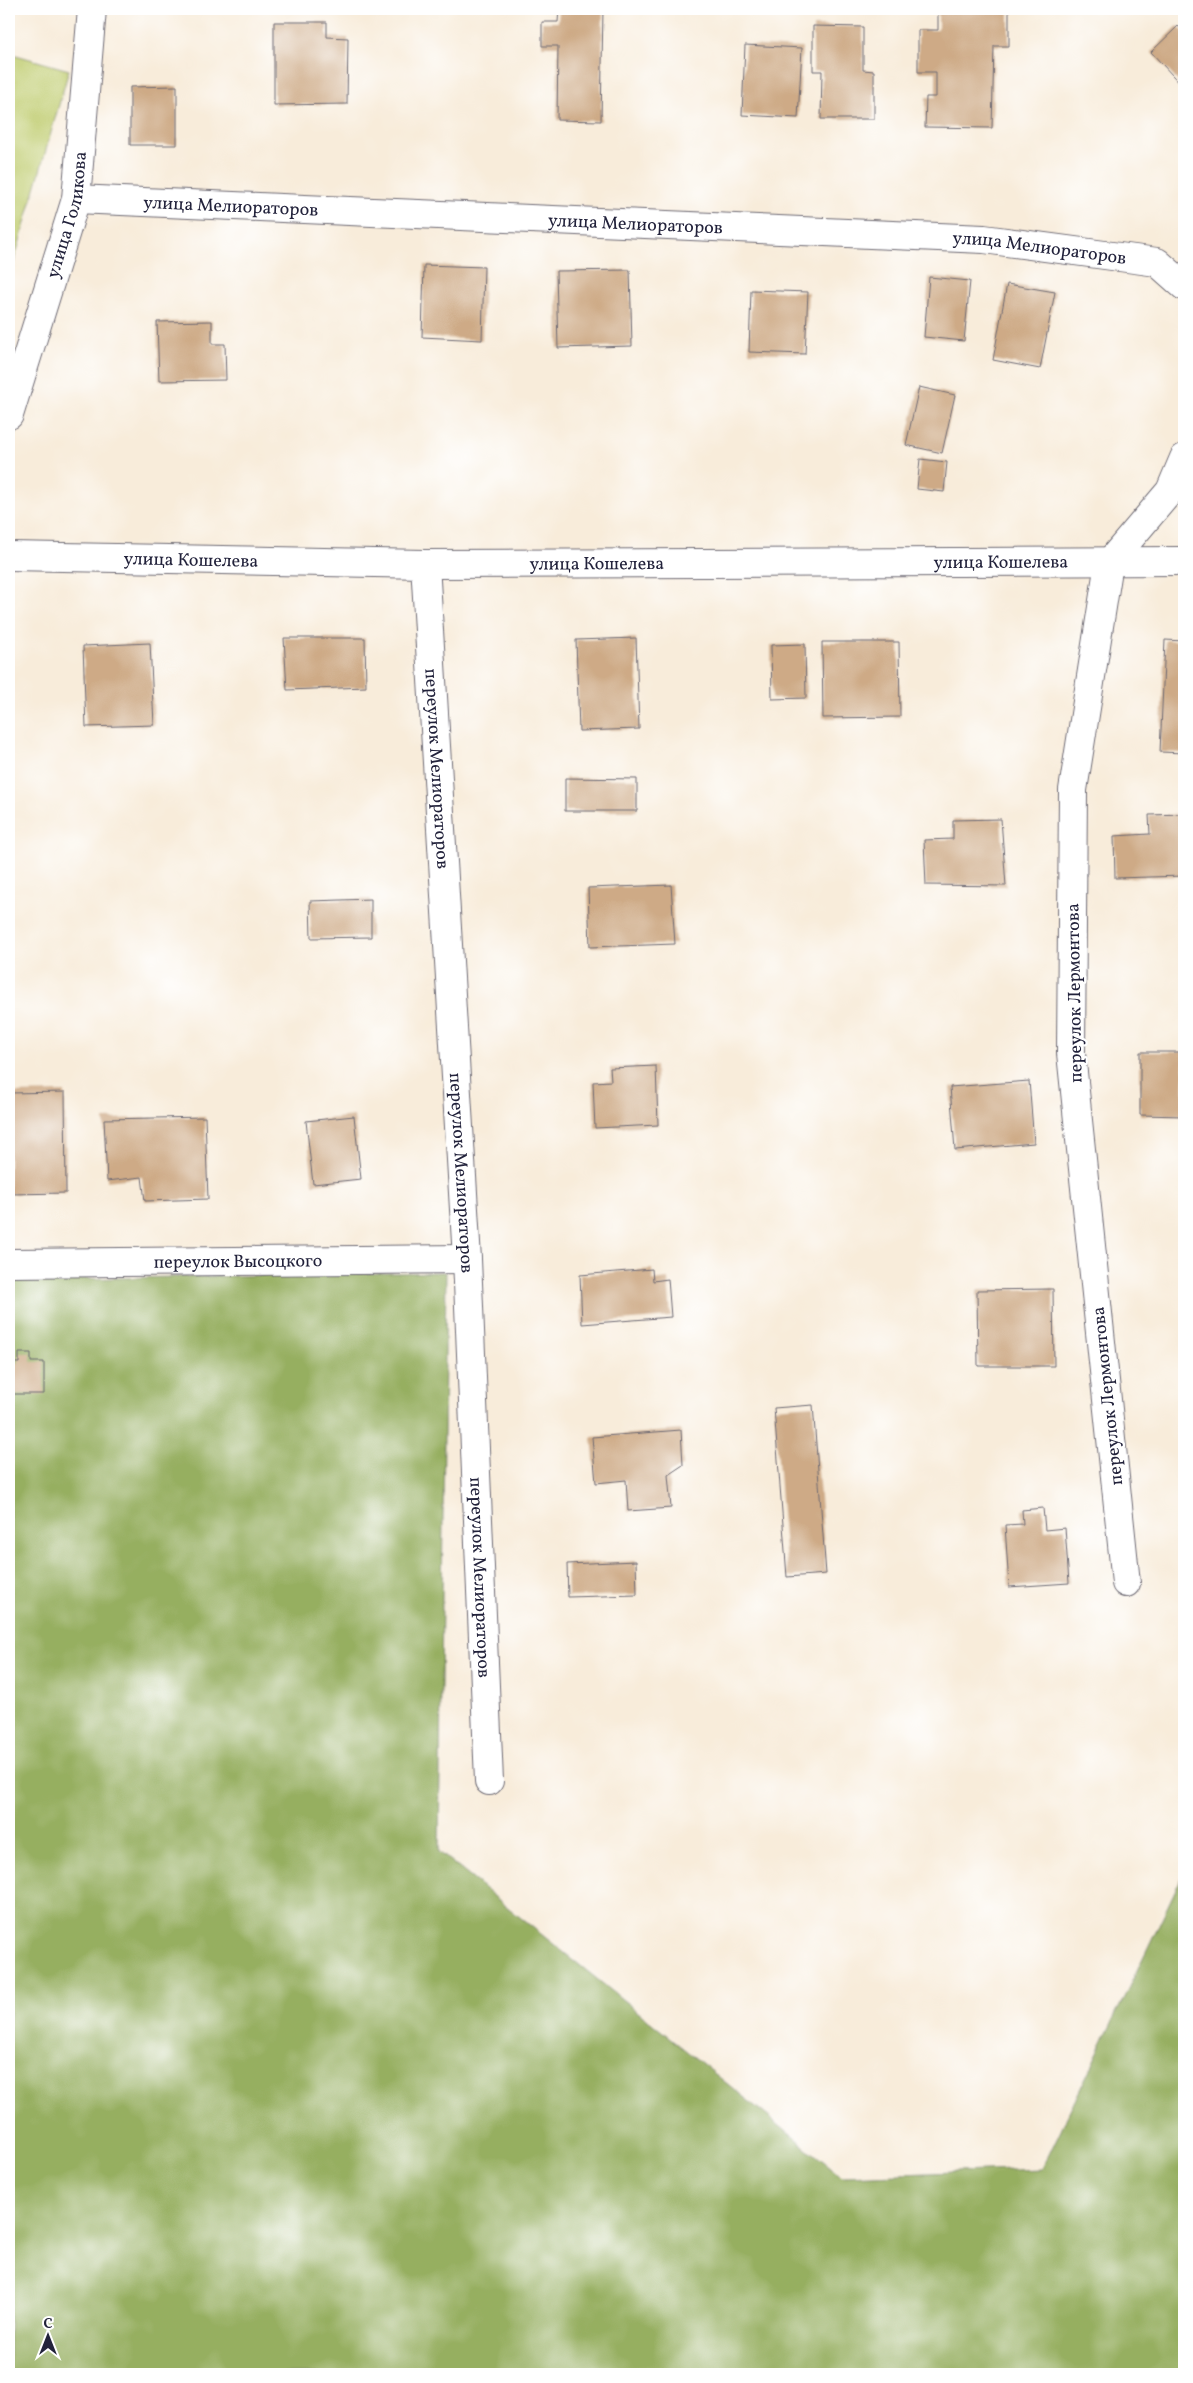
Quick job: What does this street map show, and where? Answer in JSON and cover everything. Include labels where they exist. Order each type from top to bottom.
[{"type":"street","name":"улица Голикова","points":[[9,415],[76,199],[92,9]]},
{"type":"street","name":"улица Мелиораторов","points":[[76,199],[984,240],[1157,262],[1184,286]]},
{"type":"street","points":[[1109,563],[1170,491],[1184,458]]},
{"type":"street","name":"улица Кошелева","points":[[9,556],[425,564],[1109,563],[1184,561]]},
{"type":"street","name":"переулок Лермонтова","points":[[1109,563],[1073,790],[1071,1053],[1126,1583]]},
{"type":"street","name":"переулок Мелиораторов","points":[[425,564],[466,1259],[489,1781]]},
{"type":"street","name":"переулок Высоцкого","points":[[9,1263],[466,1259]]},
{"type":"green space","points":[[9,53],[69,70],[9,279]]},
{"type":"green space","points":[[446,1272],[439,1852],[842,2176],[1042,2169],[1184,1872],[1184,2374],[9,2374],[9,1280]]},
{"type":"building","points":[[559,9],[603,9],[601,121],[557,120],[558,46],[542,46],[542,22],[558,22]]},
{"type":"building","points":[[938,9],[1009,9],[1009,46],[994,46],[992,128],[925,127],[926,97],[936,97],[936,72],[918,72],[918,30],[938,30]]},
{"type":"building","points":[[274,22],[327,22],[327,37],[348,38],[347,104],[274,105]]},
{"type":"building","points":[[813,26],[863,27],[863,70],[874,71],[874,119],[821,119],[822,71],[813,71]]},
{"type":"building","points":[[1178,26],[1184,32],[1184,88],[1151,52]]},
{"type":"building","points":[[745,45],[802,48],[798,118],[742,115]]},
{"type":"building","points":[[177,86],[177,145],[130,145],[130,87]]},
{"type":"building","points":[[424,265],[484,267],[482,340],[422,337]]},
{"type":"building","points":[[630,270],[632,346],[558,348],[556,271]]},
{"type":"building","points":[[929,277],[970,281],[964,341],[924,337]]},
{"type":"building","points":[[1007,284],[1055,292],[1040,369],[993,360]]},
{"type":"building","points":[[751,290],[808,292],[805,354],[749,352]]},
{"type":"building","points":[[212,321],[212,344],[225,344],[226,380],[159,381],[157,322]]},
{"type":"building","points":[[919,387],[955,395],[942,453],[906,445]]},
{"type":"building","points":[[920,459],[947,462],[944,492],[917,489]]},
{"type":"building","points":[[284,638],[365,638],[366,687],[287,690]]},
{"type":"building","points":[[636,638],[639,729],[579,731],[576,640]]},
{"type":"building","points":[[1165,640],[1184,641],[1184,753],[1160,752]]},
{"type":"building","points":[[822,642],[899,642],[900,717],[823,718]]},
{"type":"building","points":[[150,643],[154,725],[86,727],[83,646]]},
{"type":"building","points":[[805,644],[806,698],[772,699],[771,645]]},
{"type":"building","points":[[565,778],[637,779],[637,811],[565,811]]},
{"type":"building","points":[[1184,814],[1184,876],[1115,878],[1114,836],[1150,834],[1149,815]]},
{"type":"building","points":[[1001,819],[1006,886],[926,885],[924,840],[953,839],[953,820]]},
{"type":"building","points":[[671,885],[675,944],[590,947],[588,888]]},
{"type":"building","points":[[371,899],[371,937],[311,938],[310,901]]},
{"type":"building","points":[[1140,1052],[1184,1052],[1184,1116],[1140,1115]]},
{"type":"building","points":[[656,1066],[658,1125],[595,1128],[593,1082],[611,1081],[610,1068]]},
{"type":"building","points":[[1029,1081],[1034,1143],[955,1150],[950,1087]]},
{"type":"building","points":[[65,1092],[66,1193],[9,1194],[9,1093]]},
{"type":"building","points":[[354,1116],[361,1179],[313,1184],[306,1121]]},
{"type":"building","points":[[205,1117],[208,1199],[145,1201],[142,1177],[107,1181],[104,1119]]},
{"type":"building","points":[[652,1269],[653,1281],[668,1279],[671,1317],[582,1324],[580,1275]]},
{"type":"building","points":[[1053,1289],[1054,1366],[978,1366],[977,1290]]},
{"type":"building","points":[[19,1353],[31,1353],[31,1362],[44,1362],[44,1394],[9,1394],[9,1363],[19,1363]]},
{"type":"building","points":[[813,1405],[826,1574],[787,1577],[774,1408]]},
{"type":"building","points":[[681,1430],[683,1465],[668,1475],[671,1508],[628,1511],[626,1480],[596,1483],[592,1437]]},
{"type":"building","points":[[1043,1508],[1045,1530],[1065,1528],[1069,1583],[1009,1587],[1005,1525],[1023,1524],[1022,1510]]},
{"type":"building","points":[[636,1561],[637,1595],[568,1597],[567,1564]]}]
